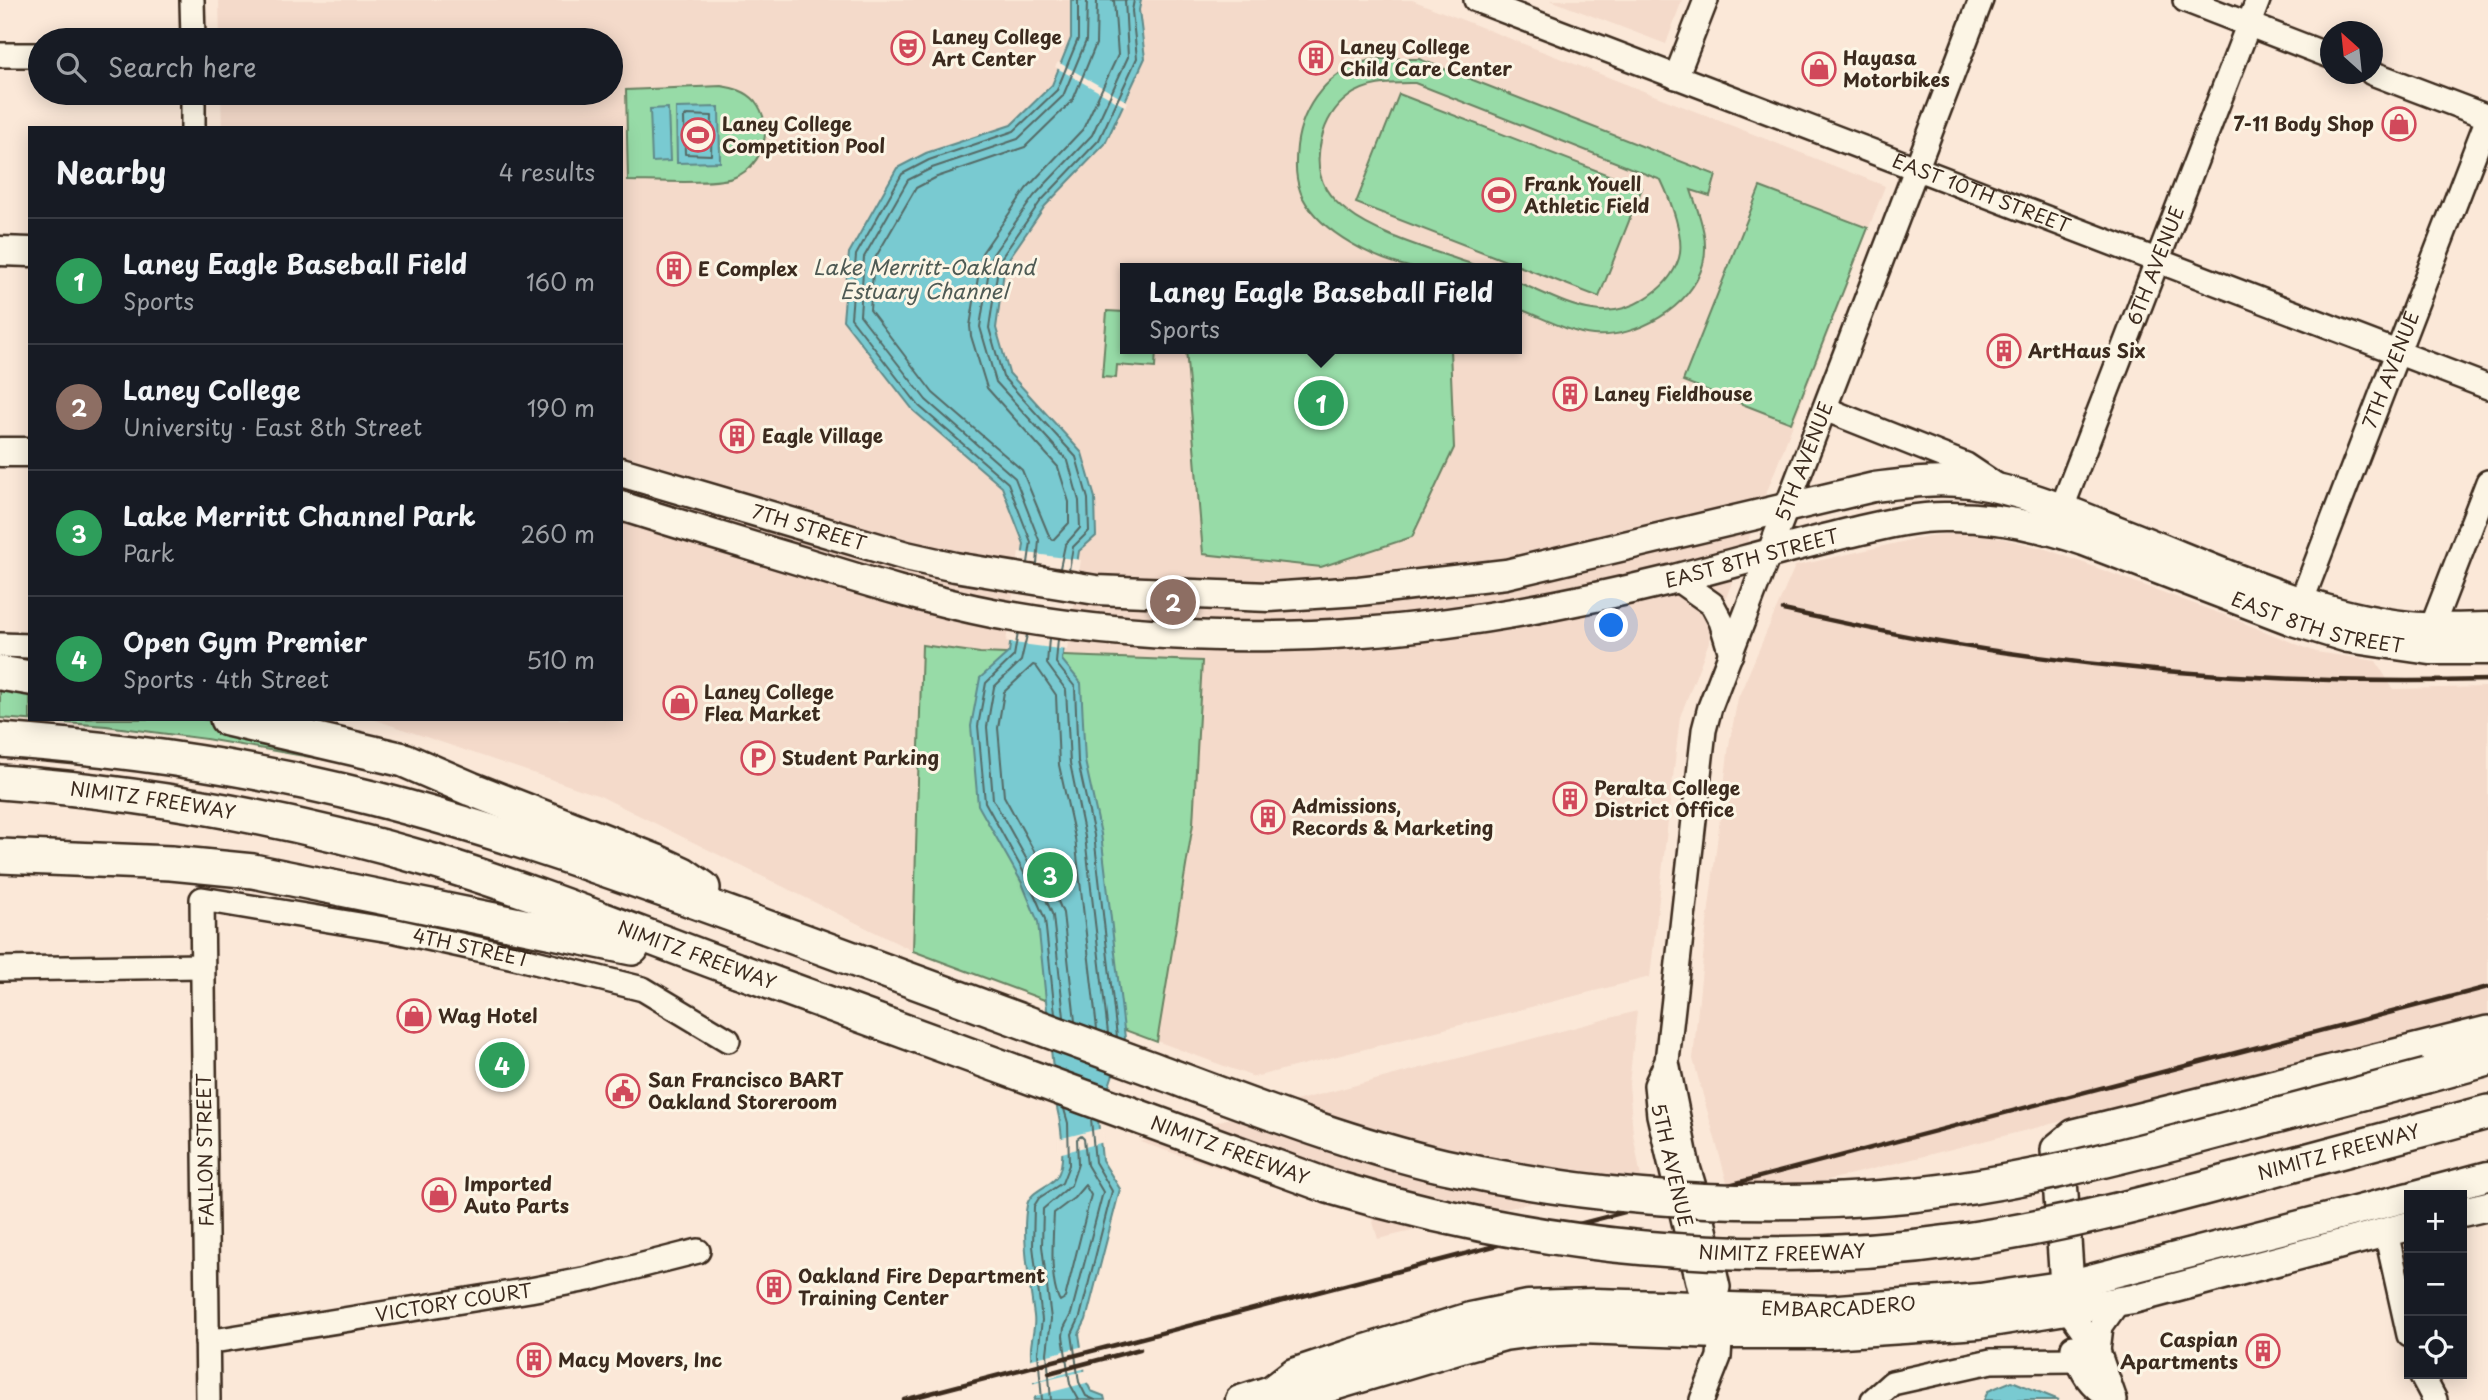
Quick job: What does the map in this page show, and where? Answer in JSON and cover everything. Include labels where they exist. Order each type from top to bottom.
[{"type":"highway","points":[[0,673],[28,678]]},
{"type":"highway","points":[[236,721],[404,760],[683,874],[755,923]]},
{"type":"highway","points":[[0,740],[102,749],[203,763],[370,797],[534,845],[1275,1114],[1371,1146],[1505,1178],[1642,1197],[1732,1202],[1824,1201],[1915,1195],[1984,1185],[2117,1158],[2488,1059]]},
{"type":"highway","name":"NIMITZ FREEWAY","points":[[0,782],[170,802],[269,819],[364,841],[534,894],[1245,1158],[1328,1186],[1402,1208],[1563,1239],[1630,1247],[1729,1253],[1797,1253],[1897,1248],[1975,1238],[2118,1210],[2488,1112]]},
{"type":"highway","points":[[0,856],[172,863],[253,871],[737,970]]},
{"type":"highway","points":[[2068,1298],[2058,1150],[2075,1136],[2488,1033]]},
{"type":"main road","points":[[0,251],[28,252]]},
{"type":"main road","points":[[0,452],[28,452]]},
{"type":"main road","name":"7TH STREET","points":[[623,473],[906,556],[1000,575]]},
{"type":"main road","name":"EAST 8TH STREET","points":[[1000,575],[1096,590],[1269,597],[1373,589],[1506,574],[1874,487],[1910,482],[1969,483],[2001,489],[2057,519],[2297,611],[2382,622],[2431,638],[2488,650]]},
{"type":"main road","name":"7TH STREET","points":[[623,507],[899,592],[998,614]]},
{"type":"main road","name":"EAST 8TH STREET","points":[[998,614],[1143,633],[1218,636],[1364,632],[1470,621],[1675,578],[1884,525],[1941,517],[2057,519]]},
{"type":"main road","name":"EAST 8TH STREET","points":[[2431,638],[2488,627]]},
{"type":"main road","points":[[2435,1190],[2488,1176]]},
{"type":"main road","name":"EMBARCADERO","points":[[1716,1321],[1827,1334],[1979,1324],[2068,1298],[2119,1271],[2404,1198]]},
{"type":"main road","points":[[2467,1211],[2488,1206]]},
{"type":"main road","name":"EMBARCADERO","points":[[1240,1400],[1271,1390],[1300,1396],[1482,1342],[1540,1331],[1643,1330],[2009,1294],[2118,1302],[2398,1229]]},
{"type":"street","points":[[192,0],[192,28]]},
{"type":"street","name":"EAST 10TH STREET","points":[[1476,0],[2488,387]]},
{"type":"street","points":[[1676,77],[1706,0]]},
{"type":"street","name":"5TH AVENUE","points":[[1702,1400],[1718,1357],[1718,1287],[1688,1167],[1667,1061],[1704,730],[1710,707],[1981,0]]},
{"type":"street","points":[[2185,0],[2320,53]]},
{"type":"street","name":"6TH AVENUE","points":[[2057,519],[2258,0]]},
{"type":"street","points":[[0,55],[28,55]]},
{"type":"street","points":[[2383,77],[2488,118]]},
{"type":"street","points":[[193,105],[193,126]]},
{"type":"street","name":"7TH AVENUE","points":[[2297,611],[2488,118]]},
{"type":"street","name":"EAST 8TH STREET","points":[[1825,409],[1966,465],[2001,489]]},
{"type":"street","points":[[2431,638],[2488,482]]},
{"type":"street","points":[[1675,578],[1713,604],[1731,653]]},
{"type":"street","points":[[0,645],[28,646]]},
{"type":"street","name":"FALLON STREET","points":[[202,899],[208,1400]]},
{"type":"street","name":"4TH STREET","points":[[202,899],[396,931],[643,989],[728,1040]]},
{"type":"street","points":[[0,969],[202,966]]},
{"type":"street","points":[[2398,1229],[2407,1316]]},
{"type":"street","name":"VICTORY COURT","points":[[207,1342],[530,1290],[587,1279],[698,1251]]},
{"type":"street","points":[[2068,1298],[2088,1355]]},
{"type":"street","points":[[2115,1400],[2096,1391],[2083,1374],[2101,1326],[2118,1302]]},
{"type":"street","points":[[1872,1400],[1892,1383],[1991,1361],[2088,1355]]},
{"type":"street","points":[[2424,1379],[2435,1400]]},
{"type":"shaded area","points":[[219,0],[1412,0],[1885,186],[1680,717],[1650,977],[1254,1077],[913,951],[600,796],[379,721],[623,721],[623,126],[222,126],[221,105],[623,105],[623,28],[220,28]]},
{"type":"shaded area","points":[[1550,0],[1682,0],[1666,44]]},
{"type":"shaded area","points":[[1959,533],[1992,536],[2046,549],[2316,652],[2376,661],[2393,689],[2488,687],[2488,1014],[1733,1204],[1693,1059],[1729,745],[1738,698],[1795,566],[1928,536]]},
{"type":"shaded area","points":[[1637,1011],[1629,1084],[1633,1134],[1641,1177],[1378,1239],[1372,1219],[1140,1142]]},
{"type":"green space","points":[[1419,59],[1716,175],[1710,196],[1691,190],[1702,226],[1705,255],[1697,280],[1687,294],[1675,306],[1644,326],[1610,335],[1575,331],[1522,310],[1522,284],[1574,306],[1606,311],[1633,305],[1656,291],[1674,270],[1680,249],[1676,218],[1665,188],[1661,180],[1415,83],[1389,83],[1363,88],[1339,105],[1331,115],[1321,140],[1321,178],[1333,199],[1361,221],[1394,237],[1468,263],[1395,263],[1367,252],[1323,223],[1311,211],[1298,185],[1296,153],[1305,117],[1320,91],[1342,72],[1371,60]]},
{"type":"green space","points":[[721,86],[748,95],[761,111],[765,133],[763,144],[753,164],[735,177],[726,179],[699,182],[628,181],[626,90]]},
{"type":"green space","name":"Frank Youell Athletic Field","points":[[1399,94],[1642,188],[1599,297],[1522,267],[1522,263],[1511,263],[1356,203]]},
{"type":"green space","points":[[1760,187],[1868,228],[1791,423],[1683,381]]},
{"type":"green space","points":[[1107,311],[1120,312],[1120,354],[1156,354],[1155,368],[1117,365],[1116,378],[1102,377]]},
{"type":"green space","points":[[1186,354],[1450,354],[1454,448],[1412,537],[1321,567],[1203,554]]},
{"type":"green space","points":[[922,645],[980,653],[1202,661],[1193,824],[1157,1042],[913,951]]},
{"type":"green space","points":[[0,687],[28,691],[28,720],[0,718]]},
{"type":"green space","points":[[40,721],[213,721],[324,748],[322,759],[206,739],[106,726]]},
{"type":"water","name":"Lake Merritt-Oakland Estuary Channel","points":[[1071,0],[1141,0],[1139,10],[1145,58],[1105,144],[1045,206],[1005,264],[996,328],[1009,373],[1082,453],[1095,498],[1096,536],[1079,551],[1062,660],[1081,683],[1085,761],[1101,834],[1125,1038],[1098,1119],[1102,1160],[1120,1189],[1086,1320],[1079,1334],[1086,1381],[1091,1391],[1104,1396],[1105,1400],[1034,1400],[1036,1396],[1031,1348],[1034,1321],[1025,1217],[1031,1197],[1058,1174],[1061,1166],[1062,1135],[1038,922],[1022,883],[978,805],[971,726],[980,678],[1009,652],[1024,544],[1002,487],[914,411],[843,320],[849,253],[897,168],[926,153],[1011,125],[1052,85],[1071,38]]},
{"type":"water","name":"Laney College Competition Pool","points":[[719,107],[720,162],[677,163],[676,108]]},
{"type":"water","points":[[668,108],[670,161],[652,162],[650,109]]},
{"type":"water","points":[[2012,1381],[2059,1400],[1984,1400],[1988,1391]]},
{"type":"pier","points":[[1058,62],[1128,102],[1126,107],[1055,67]]},
{"type":"pier","points":[[1019,552],[1081,560],[1067,650],[1006,642]]},
{"type":"pier","points":[[1103,1128],[1104,1142],[1058,1154],[1058,1139]]},
{"type":"pier","points":[[1084,1346],[1087,1368],[1031,1382],[1028,1360]]},
{"type":"pier","points":[[1088,1370],[1090,1382],[1032,1397],[1031,1384]]},
{"type":"railway","points":[[1783,610],[1939,642],[2144,669],[2350,681],[2488,680]]},
{"type":"railway","points":[[904,1400],[2488,987]]},
{"type":"railway","points":[[1049,1373],[1140,1349]]},
{"type":"place","name":"Laney College Art Center","points":[[908,48]]},
{"type":"place","name":"Laney College Child Care Center","points":[[1316,58]]},
{"type":"place","name":"Hayasa Motorbikes","points":[[1819,69]]},
{"type":"place","name":"7-11 Body Shop","points":[[2399,124]]},
{"type":"place","name":"Laney College Competition Pool","points":[[698,135]]},
{"type":"place","name":"Frank Youell Athletic Field","points":[[1499,195]]},
{"type":"place","name":"E Complex","points":[[674,269]]},
{"type":"place","name":"ArtHaus Six","points":[[2004,351]]},
{"type":"place","name":"Laney Fieldhouse","points":[[1570,394]]},
{"type":"place","name":"Laney Eagle Baseball Field","points":[[1321,403]]},
{"type":"place","name":"Eagle Village","points":[[737,436]]},
{"type":"place","name":"Laney College","points":[[1173,602]]},
{"type":"place","name":"Laney College Flea Market","points":[[680,703]]},
{"type":"place","name":"Student Parking","points":[[758,758]]},
{"type":"place","name":"Peralta College District Office","points":[[1570,799]]},
{"type":"place","name":"Admissions, Records & Marketing","points":[[1268,817]]},
{"type":"place","name":"Lake Merritt Channel Park","points":[[1050,875]]},
{"type":"place","name":"Wag Hotel","points":[[414,1016]]},
{"type":"place","name":"Open Gym Premier","points":[[502,1065]]},
{"type":"place","name":"San Francisco BART Oakland Storeroom","points":[[623,1091]]},
{"type":"place","name":"Imported Auto Parts","points":[[439,1195]]},
{"type":"place","name":"Oakland Fire Department Training Center","points":[[774,1287]]},
{"type":"place","name":"Caspian Apartments","points":[[2263,1351]]},
{"type":"place","name":"Macy Movers, Inc","points":[[534,1360]]}]
